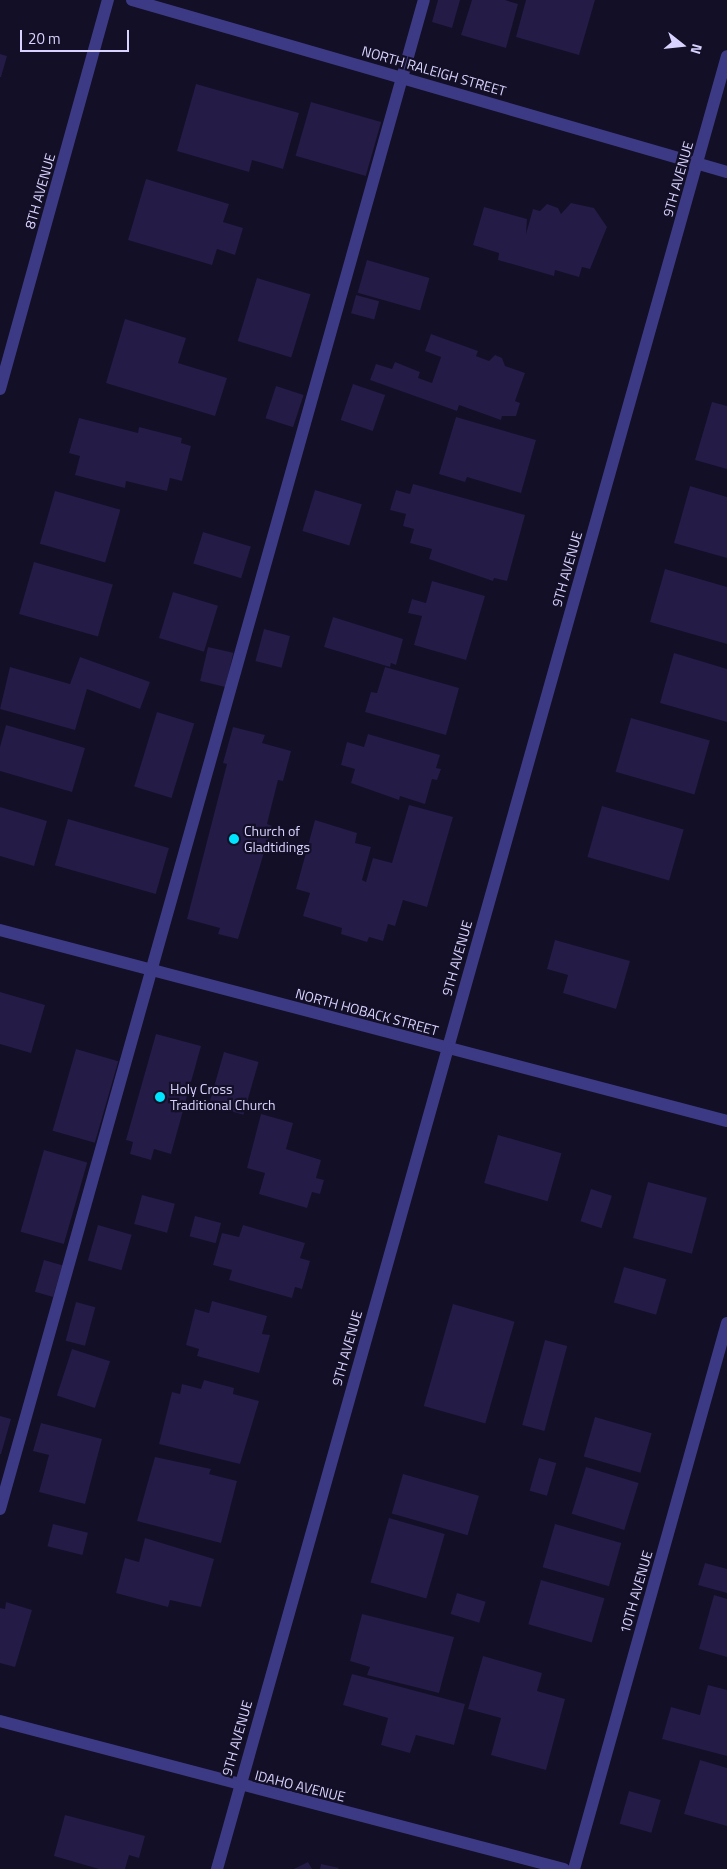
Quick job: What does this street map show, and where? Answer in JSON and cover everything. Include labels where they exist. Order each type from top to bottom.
[{"type":"street","name":"8TH AVENUE","points":[[0,389],[108,0]]},
{"type":"street","name":"NORTH RALEIGH STREET","points":[[132,0],[727,172]]},
{"type":"street","points":[[0,1508],[424,0]]},
{"type":"street","name":"9TH AVENUE","points":[[217,1869],[727,56]]},
{"type":"street","name":"NORTH HOBACK STREET","points":[[0,930],[727,1121]]},
{"type":"street","name":"10TH AVENUE","points":[[574,1869],[727,1323]]},
{"type":"street","name":"IDAHO AVENUE","points":[[0,1721],[240,1786],[564,1869]]},
{"type":"building","points":[[438,0],[460,0],[452,28],[432,22]]},
{"type":"building","points":[[472,0],[505,0],[518,4],[506,48],[461,35]]},
{"type":"building","points":[[526,0],[595,0],[579,55],[516,37]]},
{"type":"building","points":[[0,54],[7,56],[1,77],[0,77]]},
{"type":"building","points":[[196,84],[299,113],[283,169],[252,160],[249,172],[177,151]]},
{"type":"building","points":[[311,102],[381,122],[366,176],[296,156]]},
{"type":"building","points":[[146,179],[229,204],[223,222],[243,228],[235,255],[217,249],[212,265],[128,240]]},
{"type":"building","points":[[571,203],[594,208],[607,227],[590,269],[582,267],[579,277],[555,270],[554,276],[498,260],[499,253],[473,245],[484,207],[527,219],[526,234],[533,209],[540,211],[547,204],[558,208],[561,214]]},
{"type":"building","points":[[367,260],[429,278],[420,311],[358,293]]},
{"type":"building","points":[[257,278],[311,294],[291,357],[238,341]]},
{"type":"building","points":[[356,295],[379,301],[374,320],[351,313]]},
{"type":"building","points":[[125,319],[186,338],[178,363],[227,378],[215,416],[106,383]]},
{"type":"building","points":[[431,334],[478,351],[476,356],[489,361],[495,355],[502,358],[505,366],[525,373],[515,401],[520,403],[516,416],[502,416],[501,420],[459,405],[457,411],[370,380],[376,364],[392,369],[395,362],[420,372],[418,378],[432,383],[441,357],[425,351]]},
{"type":"building","points":[[353,384],[385,395],[373,431],[341,420]]},
{"type":"building","points":[[276,386],[304,395],[293,427],[265,418]]},
{"type":"building","points":[[712,402],[727,406],[727,469],[695,460]]},
{"type":"building","points":[[456,417],[536,440],[521,493],[467,477],[465,482],[439,474]]},
{"type":"building","points":[[79,418],[138,433],[139,427],[182,438],[181,443],[191,446],[182,481],[170,478],[167,491],[126,481],[125,488],[75,475],[80,456],[69,453]]},
{"type":"building","points":[[413,484],[525,515],[507,581],[494,578],[493,581],[429,559],[432,549],[410,543],[414,529],[403,526],[406,514],[390,510],[396,490],[410,494]]},
{"type":"building","points":[[690,486],[727,497],[727,558],[674,543]]},
{"type":"building","points":[[315,490],[362,504],[349,545],[302,531]]},
{"type":"building","points":[[55,491],[120,510],[105,563],[40,544]]},
{"type":"building","points":[[203,532],[251,547],[241,578],[193,564]]},
{"type":"building","points":[[34,562],[113,585],[98,637],[19,614]]},
{"type":"building","points":[[665,569],[727,587],[727,644],[650,622]]},
{"type":"building","points":[[432,581],[485,596],[466,660],[414,645],[422,616],[408,613],[412,599],[426,603]]},
{"type":"building","points":[[173,592],[218,606],[204,652],[159,638]]},
{"type":"building","points":[[333,617],[403,639],[396,665],[391,663],[390,667],[324,647]]},
{"type":"building","points":[[264,629],[290,636],[282,668],[255,661]]},
{"type":"building","points":[[208,647],[233,653],[225,687],[200,681]]},
{"type":"building","points":[[674,653],[727,669],[727,722],[660,703]]},
{"type":"building","points":[[80,657],[150,682],[140,709],[87,689],[75,730],[0,709],[10,667],[70,684]]},
{"type":"building","points":[[385,667],[459,688],[446,735],[365,712],[371,692],[377,693]]},
{"type":"building","points":[[157,712],[194,723],[171,798],[134,787]]},
{"type":"building","points":[[631,718],[710,741],[694,794],[616,772]]},
{"type":"building","points":[[6,725],[85,748],[72,792],[0,771],[0,747]]},
{"type":"building","points":[[233,727],[265,735],[262,743],[291,751],[283,781],[278,780],[267,824],[272,826],[238,939],[218,934],[220,928],[187,919],[227,764],[223,763]]},
{"type":"building","points":[[368,734],[440,755],[436,768],[441,769],[437,780],[432,779],[425,804],[400,796],[399,800],[351,783],[355,769],[341,765],[347,742],[364,747]]},
{"type":"building","points":[[409,805],[453,817],[427,907],[403,900],[395,926],[388,924],[383,941],[369,937],[367,942],[341,934],[342,928],[303,916],[310,893],[296,889],[315,820],[357,833],[355,843],[371,847],[362,880],[366,882],[373,858],[392,863]]},
{"type":"building","points":[[602,806],[684,829],[669,880],[587,857]]},
{"type":"building","points":[[0,807],[47,821],[34,866],[0,856]]},
{"type":"building","points":[[68,819],[169,848],[156,894],[55,865]]},
{"type":"building","points":[[555,940],[630,961],[616,1009],[563,993],[568,975],[547,969]]},
{"type":"building","points":[[0,992],[45,1005],[31,1053],[0,1044]]},
{"type":"building","points":[[156,1034],[201,1046],[171,1154],[154,1149],[151,1160],[130,1154],[133,1142],[126,1140]]},
{"type":"building","points":[[76,1049],[118,1061],[95,1143],[53,1131]]},
{"type":"building","points":[[224,1052],[259,1062],[243,1115],[209,1105]]},
{"type":"building","points":[[261,1114],[293,1123],[286,1149],[321,1160],[316,1178],[324,1180],[320,1194],[312,1192],[307,1208],[259,1194],[265,1173],[247,1168]]},
{"type":"building","points":[[498,1135],[561,1153],[548,1201],[484,1183]]},
{"type":"building","points":[[44,1150],[87,1162],[64,1244],[21,1232]]},
{"type":"building","points":[[648,1182],[707,1198],[692,1254],[633,1238]]},
{"type":"building","points":[[591,1189],[612,1196],[601,1228],[580,1221]]},
{"type":"building","points":[[142,1195],[175,1204],[167,1233],[134,1224]]},
{"type":"building","points":[[195,1216],[221,1223],[216,1243],[190,1236]]},
{"type":"building","points":[[98,1225],[132,1235],[121,1270],[88,1261]]},
{"type":"building","points":[[243,1225],[305,1243],[300,1258],[310,1261],[302,1289],[295,1287],[292,1298],[229,1280],[232,1270],[213,1265],[222,1233],[239,1237]]},
{"type":"building","points":[[44,1260],[62,1265],[53,1297],[35,1292]]},
{"type":"building","points":[[624,1267],[666,1279],[656,1315],[614,1303]]},
{"type":"building","points":[[212,1301],[267,1316],[262,1334],[270,1335],[259,1373],[197,1356],[199,1349],[186,1345],[195,1309],[209,1313]]},
{"type":"building","points":[[76,1302],[95,1307],[85,1346],[66,1341]]},
{"type":"building","points":[[453,1304],[515,1322],[485,1424],[424,1406]]},
{"type":"building","points":[[545,1340],[567,1346],[544,1431],[522,1425]]},
{"type":"building","points":[[72,1349],[110,1361],[95,1408],[57,1396]]},
{"type":"building","points":[[204,1380],[234,1388],[233,1394],[259,1401],[240,1464],[159,1444],[172,1392],[180,1394],[182,1384],[201,1389]]},
{"type":"building","points":[[0,1416],[11,1419],[1,1454],[0,1454]]},
{"type":"building","points":[[595,1417],[652,1433],[640,1473],[584,1456]]},
{"type":"building","points":[[41,1423],[102,1439],[85,1504],[39,1492],[49,1455],[33,1451]]},
{"type":"building","points":[[155,1457],[211,1469],[209,1474],[237,1481],[221,1543],[137,1521]]},
{"type":"building","points":[[539,1458],[556,1463],[547,1496],[530,1491]]},
{"type":"building","points":[[586,1467],[639,1483],[624,1530],[572,1514]]},
{"type":"building","points":[[403,1474],[479,1496],[468,1535],[392,1513]]},
{"type":"building","points":[[389,1518],[445,1534],[426,1598],[371,1582]]},
{"type":"building","points":[[53,1524],[88,1533],[82,1555],[47,1546]]},
{"type":"building","points":[[555,1524],[621,1543],[609,1586],[543,1567]]},
{"type":"building","points":[[145,1538],[214,1559],[201,1607],[170,1600],[168,1607],[116,1593],[125,1558],[139,1562]]},
{"type":"building","points":[[705,1563],[727,1569],[727,1593],[698,1585]]},
{"type":"building","points":[[541,1580],[604,1598],[592,1642],[528,1624]]},
{"type":"building","points":[[457,1593],[486,1602],[479,1623],[451,1614]]},
{"type":"building","points":[[714,1595],[727,1599],[727,1657],[699,1649]]},
{"type":"building","points":[[6,1602],[32,1610],[15,1667],[0,1663],[0,1608],[5,1609]]},
{"type":"building","points":[[362,1614],[454,1637],[439,1693],[367,1675],[370,1667],[350,1661]]},
{"type":"building","points":[[483,1656],[542,1673],[537,1691],[565,1699],[546,1770],[491,1755],[501,1718],[468,1709]]},
{"type":"building","points":[[352,1674],[465,1704],[454,1745],[416,1735],[410,1753],[381,1745],[388,1718],[343,1705]]},
{"type":"building","points":[[708,1685],[727,1690],[727,1756],[662,1739],[671,1707],[700,1715]]},
{"type":"building","points":[[700,1760],[727,1768],[727,1826],[684,1814]]},
{"type":"building","points":[[629,1791],[661,1800],[651,1833],[620,1824]]},
{"type":"building","points":[[65,1815],[145,1836],[139,1858],[129,1855],[125,1869],[99,1869],[54,1856]]},
{"type":"building","points":[[308,1862],[312,1869],[294,1869]]},
{"type":"building","points":[[321,1864],[339,1868],[320,1869]]},
{"type":"place","name":"Church of Gladtidings","points":[[234,839]]},
{"type":"place","name":"Holy Cross Traditional Church","points":[[160,1097]]}]
